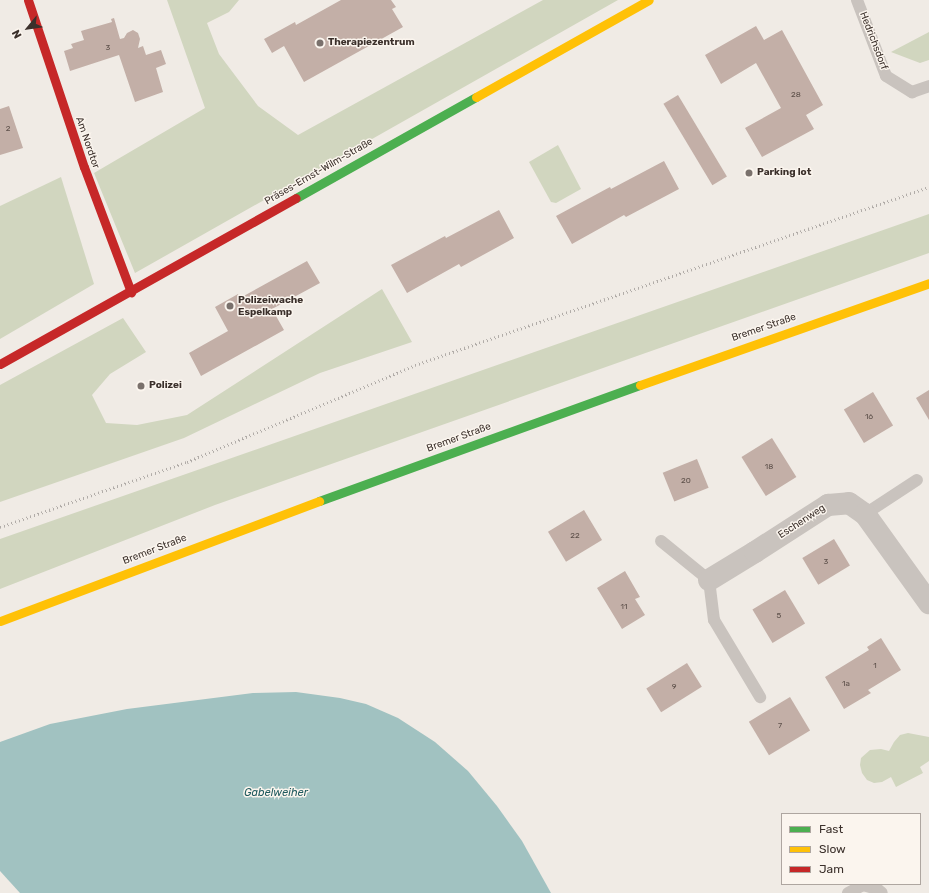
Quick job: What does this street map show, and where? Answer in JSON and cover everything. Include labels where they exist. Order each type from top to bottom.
[{"type":"street","name":"Am Nordtor","points":[[28,0],[84,167],[130,292]]},
{"type":"street","name":"Präses-Ernst-Wilm-Straße","points":[[0,364],[649,0]]},
{"type":"street","name":"Bremer Straße","points":[[0,621],[344,491],[769,338],[929,283]]},
{"type":"street","name":"Eschenweg","points":[[709,580],[828,505],[849,503],[865,514],[929,603]]},
{"type":"lane","name":"Hedrichsdorf","points":[[857,0],[886,76],[912,92],[929,86]]},
{"type":"lane","points":[[865,514],[918,480]]},
{"type":"lane","points":[[660,541],[709,580],[714,620],[760,697]]},
{"type":"lane","points":[[848,893],[863,885],[877,889],[882,893]]},
{"type":"green space","points":[[167,0],[239,0],[229,12],[207,23],[219,54],[258,106],[298,135],[543,0],[618,0],[135,273],[94,173],[205,108]]},
{"type":"green space","points":[[929,32],[929,60],[920,63],[891,52]]},
{"type":"green space","points":[[558,145],[581,189],[556,203],[551,202],[529,162]]},
{"type":"green space","points":[[61,177],[94,284],[0,339],[0,206]]},
{"type":"green space","points":[[929,214],[929,253],[215,505],[0,589],[0,539]]},
{"type":"green space","points":[[382,289],[412,342],[320,373],[184,438],[0,502],[0,385],[123,318],[146,352],[110,374],[92,395],[106,423],[137,425],[187,415]]},
{"type":"green space","points":[[908,733],[929,737],[929,761],[920,767],[923,773],[896,787],[891,777],[882,782],[874,783],[867,780],[862,773],[860,765],[861,758],[870,750],[881,749],[889,751],[900,735]]},
{"type":"water","name":"Gabelweiher","points":[[296,692],[340,698],[366,704],[398,718],[435,742],[468,771],[497,806],[522,841],[551,893],[20,893],[0,871],[0,742],[50,724],[127,709],[253,693]]},
{"type":"building","name":"Therapiezentrum","points":[[341,0],[391,0],[396,7],[392,9],[403,27],[304,82],[284,46],[272,53],[264,39],[295,22],[296,25]]},
{"type":"building","points":[[114,18],[120,39],[124,38],[127,33],[133,30],[138,33],[140,39],[138,48],[143,46],[146,55],[161,50],[166,64],[156,68],[163,92],[135,102],[119,55],[70,71],[64,51],[73,48],[71,44],[84,40],[81,31],[112,22],[111,19]]},
{"type":"building","points":[[756,26],[764,40],[782,30],[823,105],[806,115],[814,129],[762,157],[745,128],[781,108],[756,63],[721,84],[705,55]]},
{"type":"building","points":[[678,95],[727,176],[712,185],[663,104]]},
{"type":"building","points":[[9,106],[23,148],[0,155],[0,109]]},
{"type":"building","points":[[664,161],[679,189],[626,217],[624,215],[572,244],[556,216],[610,187],[611,189]]},
{"type":"building","points":[[499,210],[514,238],[461,267],[459,264],[407,293],[391,265],[445,236],[446,238]]},
{"type":"building","points":[[307,261],[320,283],[272,309],[284,330],[201,376],[189,353],[228,331],[215,307],[238,294],[240,298]]},
{"type":"building","points":[[929,390],[929,420],[916,398]]},
{"type":"building","points":[[873,392],[893,425],[864,443],[844,410]]},
{"type":"building","points":[[772,438],[796,477],[766,496],[741,457]]},
{"type":"building","points":[[697,459],[709,488],[674,502],[663,473]]},
{"type":"building","points":[[584,510],[602,540],[566,562],[548,532]]},
{"type":"building","points":[[834,539],[850,566],[818,585],[802,558]]},
{"type":"building","points":[[625,571],[640,597],[635,599],[645,615],[622,629],[597,588]]},
{"type":"building","points":[[785,590],[805,623],[773,643],[752,610]]},
{"type":"building","points":[[881,638],[901,670],[868,690],[871,693],[844,709],[825,677],[869,650],[867,647]]},
{"type":"building","points":[[687,663],[702,687],[661,712],[646,688]]},
{"type":"building","points":[[790,697],[810,730],[769,755],[749,722]]},
{"type":"railway","points":[[0,527],[187,462],[415,365],[929,187]]},
{"type":"traffic: fast","points":[[296,198],[476,97]]},
{"type":"traffic: fast","points":[[319,501],[640,385]]},
{"type":"traffic: slow","points":[[476,97],[649,0]]},
{"type":"traffic: slow","points":[[640,385],[929,283]]},
{"type":"traffic: slow","points":[[0,621],[319,501]]},
{"type":"traffic: jam","points":[[28,0],[84,167],[131,292]]},
{"type":"traffic: jam","points":[[0,364],[296,198]]},
{"type":"place","name":"Therapiezentrum","points":[[320,43]]},
{"type":"place","name":"Parking lot","points":[[749,173]]},
{"type":"place","name":"Polizeiwache Espelkamp","points":[[230,306]]},
{"type":"place","name":"Polizei","points":[[141,386]]}]
